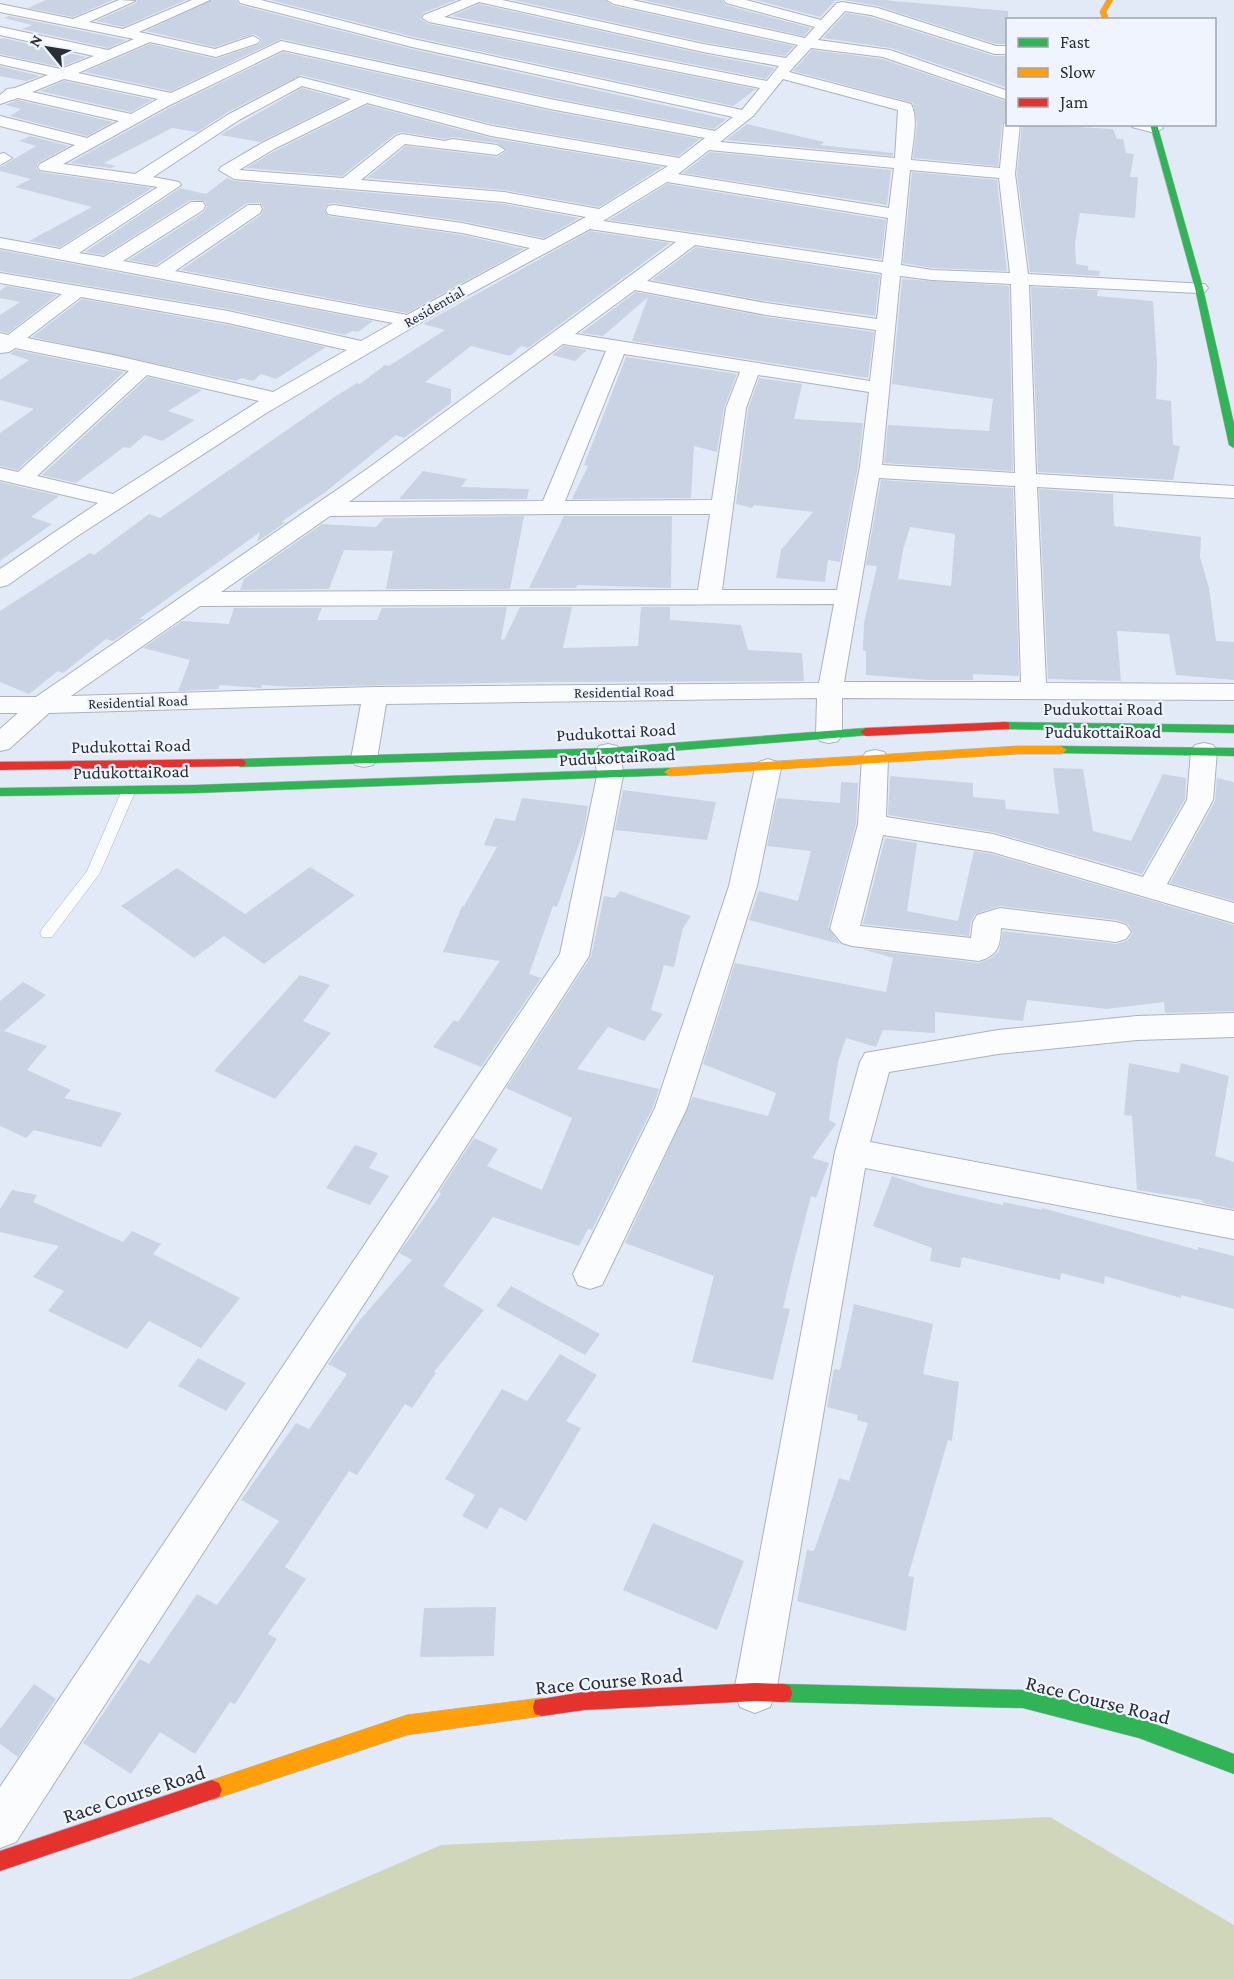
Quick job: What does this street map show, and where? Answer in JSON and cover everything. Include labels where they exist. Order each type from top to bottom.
[{"type":"main road","points":[[1105,18],[1103,12],[1110,0]]},
{"type":"main road","points":[[1154,126],[1200,288],[1234,445]]},
{"type":"main road","name":"Pudukottai Road","points":[[0,766],[364,759],[609,764],[830,735],[1011,726],[1234,729]]},
{"type":"main road","name":"PudukottaiRoad","points":[[0,792],[129,790],[609,764],[768,768],[875,758],[1018,750],[1234,752]]},
{"type":"main road","name":"Race Course Road","points":[[0,1861],[407,1725],[584,1701],[755,1692],[1023,1700],[1139,1728],[1234,1764]]},
{"type":"street","points":[[125,33],[203,0]]},
{"type":"street","points":[[245,0],[412,43],[745,115]]},
{"type":"street","points":[[474,0],[429,18],[592,52],[780,74]]},
{"type":"street","points":[[484,0],[703,48],[780,74],[906,107],[870,471],[830,689],[830,735]]},
{"type":"street","points":[[614,0],[808,43],[885,53],[1006,95]]},
{"type":"street","points":[[731,0],[824,25]]},
{"type":"street","points":[[94,2],[122,3]]},
{"type":"street","points":[[74,23],[122,3]]},
{"type":"street","name":"Residential","points":[[0,580],[116,501],[276,399],[410,321],[595,220],[664,177],[745,115],[842,6],[873,11],[995,50],[1006,50]]},
{"type":"street","points":[[0,8],[216,53],[234,67],[256,72]]},
{"type":"street","points":[[412,43],[452,22]]},
{"type":"street","points":[[0,31],[111,55]]},
{"type":"street","points":[[216,53],[261,37]]},
{"type":"street","points":[[0,100],[149,38]]},
{"type":"street","points":[[193,186],[46,167],[172,98],[281,45],[710,141],[902,165],[1007,174]]},
{"type":"street","points":[[0,60],[172,98]]},
{"type":"street","points":[[278,76],[365,98],[424,105],[491,131],[680,163]]},
{"type":"street","points":[[138,179],[234,117],[300,81]]},
{"type":"street","points":[[447,146],[385,135],[454,83]]},
{"type":"street","points":[[0,89],[132,119]]},
{"type":"street","points":[[365,98],[237,163],[227,170],[227,179],[346,184],[504,197],[595,220],[692,239],[932,275],[1200,288]]},
{"type":"street","points":[[0,121],[88,143]]},
{"type":"street","points":[[1012,126],[1007,174],[1020,279],[1034,689]]},
{"type":"street","points":[[346,184],[402,139]]},
{"type":"street","points":[[405,188],[447,146],[452,144],[510,151]]},
{"type":"street","points":[[664,177],[897,214]]},
{"type":"street","points":[[63,255],[173,185]]},
{"type":"street","points":[[106,264],[197,206]]},
{"type":"street","points":[[160,273],[254,209]]},
{"type":"street","points":[[333,210],[462,228],[547,246]]},
{"type":"street","name":"Residential Road","points":[[42,705],[326,509],[562,338],[692,239]]},
{"type":"street","points":[[0,243],[410,321]]},
{"type":"street","points":[[0,278],[228,317],[365,348]]},
{"type":"street","points":[[633,284],[766,309],[885,326]]},
{"type":"street","points":[[4,343],[76,292]]},
{"type":"street","points":[[562,338],[750,370],[878,388]]},
{"type":"street","points":[[4,343],[143,368],[276,399]]},
{"type":"street","points":[[551,508],[617,347]]},
{"type":"street","points":[[22,479],[143,368]]},
{"type":"street","points":[[709,598],[736,408],[750,370]]},
{"type":"street","points":[[870,471],[1234,492]]},
{"type":"street","points":[[0,474],[116,501]]},
{"type":"street","points":[[326,509],[722,507]]},
{"type":"street","points":[[196,599],[847,597]]},
{"type":"street","name":"Residential Road","points":[[42,705],[375,695],[830,689],[1234,692]]},
{"type":"street","points":[[364,759],[375,695]]},
{"type":"street","points":[[0,705],[42,705]]},
{"type":"street","points":[[0,742],[42,705]]},
{"type":"street","points":[[1150,889],[1200,800],[1204,751]]},
{"type":"street","points":[[875,758],[872,824],[844,928],[852,936],[979,950],[985,946],[987,922],[999,918],[1116,932]]},
{"type":"street","points":[[0,1826],[574,956],[609,764]]},
{"type":"street","points":[[590,1274],[671,1108],[742,886],[768,768]]},
{"type":"street","points":[[872,824],[993,843],[1234,913]]},
{"type":"street","points":[[755,1692],[852,1152],[876,1062],[998,1042],[1137,1028],[1234,1025]]},
{"type":"street","points":[[852,1152],[1234,1225]]},
{"type":"lane","points":[[47,933],[93,873],[129,790]]},
{"type":"green space","points":[[1050,1817],[1234,1925],[1234,1979],[131,1979],[441,1845]]},
{"type":"building","points":[[46,0],[113,0],[73,17],[28,8]]},
{"type":"building","points":[[137,0],[186,0],[123,27],[96,21],[136,3]]},
{"type":"building","points":[[212,0],[236,0],[239,5],[411,49],[726,119],[714,129],[550,97],[281,39],[171,91],[85,72],[150,44],[216,59],[260,44],[262,39],[254,34],[215,47],[146,31]]},
{"type":"building","points":[[270,0],[456,0],[423,13],[420,19],[429,24],[756,89],[733,106],[414,37]]},
{"type":"building","points":[[513,0],[605,0],[614,6],[794,46],[785,56],[703,42]]},
{"type":"building","points":[[642,0],[722,0],[725,5],[811,28],[804,36]]},
{"type":"building","points":[[755,0],[841,0],[835,1],[820,17]]},
{"type":"building","points":[[844,0],[883,0],[1008,11],[1006,44],[996,44],[878,6]]},
{"type":"building","points":[[479,4],[775,68],[766,79],[452,16]]},
{"type":"building","points":[[846,13],[870,17],[994,56],[1006,56],[1006,87],[891,48],[823,38]]},
{"type":"building","points":[[9,16],[126,40],[108,48],[22,29],[32,25],[4,18]]},
{"type":"building","points":[[0,39],[86,57],[61,67],[0,54]]},
{"type":"building","points":[[812,50],[882,59],[1006,101],[1006,121],[1002,124],[998,166],[913,158],[917,124],[913,103],[793,71]]},
{"type":"building","points":[[283,52],[550,111],[700,139],[678,156],[492,124],[301,75],[228,112],[197,132],[172,128],[104,163],[116,166],[111,168],[70,163],[169,108]]},
{"type":"building","points":[[0,66],[40,76],[26,81],[0,76]]},
{"type":"building","points":[[64,81],[152,100],[131,112],[40,91]]},
{"type":"building","points":[[302,88],[345,100],[260,142],[220,135]]},
{"type":"building","points":[[18,100],[113,122],[87,136],[10,116],[21,109],[5,105]]},
{"type":"building","points":[[367,105],[491,138],[662,167],[599,207],[504,190],[367,178],[406,146],[497,157],[507,151],[497,143],[452,137],[445,139],[402,132],[395,134],[342,176],[246,168]]},
{"type":"building","points":[[747,124],[824,142],[820,145],[893,153],[893,156],[726,140]]},
{"type":"building","points":[[1022,126],[1113,129],[1117,139],[1123,139],[1126,153],[1134,154],[1130,177],[1138,177],[1135,218],[1080,213],[1075,243],[1076,264],[1088,266],[1088,270],[1100,271],[1099,276],[1030,272],[1017,174]]},
{"type":"building","points":[[30,136],[69,146],[38,163],[36,168],[40,172],[152,188],[60,247],[29,241],[92,207],[15,187],[31,179],[0,171],[0,167],[36,146],[19,141]]},
{"type":"building","points":[[710,152],[891,170],[887,205],[683,173]]},
{"type":"building","points":[[912,172],[997,180],[1007,271],[932,268],[903,263]]},
{"type":"building","points":[[227,178],[234,181],[504,204],[579,218],[544,238],[462,221],[328,204],[324,209],[328,216],[462,235],[524,249],[407,313],[181,270],[261,215],[264,208],[260,203],[247,203],[156,265],[129,260],[204,212],[207,207],[205,201],[190,200],[104,255],[85,252],[180,188],[206,194]]},
{"type":"building","points":[[667,184],[886,220],[881,259],[609,220]]},
{"type":"building","points":[[590,231],[670,243],[528,348],[521,346],[510,356],[471,346],[425,382],[451,389],[451,403],[404,438],[396,435],[324,493],[281,522],[286,522],[257,542],[260,532],[139,619],[145,619],[113,641],[106,639],[63,673],[58,671],[29,694],[0,682],[0,611],[90,553],[94,555],[149,514],[160,518],[333,398],[357,383],[360,384],[385,365],[389,366],[445,330],[423,324]]},
{"type":"building","points":[[696,247],[880,275],[875,316],[766,301],[652,280]]},
{"type":"building","points":[[0,250],[373,321],[358,332],[352,331],[345,335],[228,309],[0,271]]},
{"type":"building","points":[[902,279],[1009,286],[1013,471],[884,463],[888,425],[989,431],[993,399],[892,384]]},
{"type":"building","points":[[6,286],[57,295],[8,333],[0,331],[0,315],[20,302],[0,298],[0,291]]},
{"type":"building","points":[[1031,287],[1098,290],[1097,296],[1153,301],[1157,363],[1156,399],[1171,401],[1173,445],[1180,446],[1173,480],[1038,472]]},
{"type":"building","points":[[636,292],[766,317],[874,332],[868,378],[632,341],[648,297],[603,336],[581,333]]},
{"type":"building","points":[[82,299],[228,325],[326,347],[276,379],[261,374],[253,381],[241,378],[236,381],[32,337]]},
{"type":"building","points":[[564,346],[587,350],[575,361],[552,355]]},
{"type":"building","points":[[15,350],[124,372],[17,470],[0,466],[0,433],[34,409],[0,400],[0,380],[29,360],[10,354]]},
{"type":"building","points":[[626,357],[737,374],[724,408],[717,452],[694,446],[691,498],[572,499],[588,466],[584,465]]},
{"type":"building","points":[[148,377],[202,390],[168,411],[195,420],[162,441],[145,435],[130,448],[124,447],[76,483],[42,475]]},
{"type":"building","points":[[759,378],[802,384],[794,419],[863,423],[858,466],[840,562],[828,560],[825,582],[776,578],[781,550],[813,512],[754,505],[752,508],[736,504],[748,409]]},
{"type":"building","points":[[423,471],[467,479],[461,487],[529,489],[527,499],[399,499]]},
{"type":"building","points":[[881,480],[1013,488],[1019,676],[973,674],[973,680],[930,680],[866,675],[866,651],[863,651],[864,623],[877,566],[866,565]],"holes":[[[910,527],[955,534],[951,586],[898,579]]]},
{"type":"building","points":[[0,482],[59,496],[31,517],[52,524],[0,561]]},
{"type":"building","points":[[1039,489],[1113,494],[1114,526],[1201,537],[1200,557],[1209,588],[1216,641],[1234,642],[1234,680],[1176,675],[1169,634],[1117,631],[1121,681],[1048,679]]},
{"type":"building","points":[[524,516],[510,589],[386,589],[393,551],[344,550],[329,589],[240,590],[244,579],[322,524],[376,527],[384,518]]},
{"type":"building","points":[[564,516],[672,516],[671,588],[577,585],[576,588],[529,588]]},
{"type":"building","points":[[507,607],[501,639],[504,640],[520,607],[572,607],[563,648],[638,646],[641,607],[670,607],[670,620],[741,625],[748,650],[802,653],[804,681],[541,682],[292,687],[262,685],[261,688],[220,685],[218,689],[178,691],[190,660],[143,648],[182,621],[229,624],[234,608],[322,608],[317,620],[377,620],[382,608]]},
{"type":"building","points":[[1053,768],[1083,769],[1093,831],[1131,841],[1163,774],[1186,778],[1185,799],[1142,874],[993,832],[888,815],[890,776],[973,783],[973,797],[1005,800],[1006,809],[1059,814]]},
{"type":"building","points":[[1217,778],[1234,782],[1234,901],[1170,883],[1215,801]]},
{"type":"building","points":[[841,782],[858,783],[856,824],[828,928],[840,944],[749,920],[759,891],[798,901],[811,851],[767,846],[777,798],[840,803]]},
{"type":"building","points":[[623,790],[716,802],[707,840],[615,830]]},
{"type":"building","points":[[522,798],[588,806],[584,830],[557,907],[553,906],[529,974],[541,978],[481,1067],[433,1047],[454,1020],[458,1022],[500,961],[443,952],[462,906],[497,847],[484,845],[495,818],[515,821]]},
{"type":"building","points":[[885,838],[917,843],[907,911],[958,921],[974,851],[992,854],[1234,925],[1234,1011],[1165,1013],[1164,1002],[1107,1009],[1027,1000],[1023,1021],[935,1012],[935,1033],[883,1030],[876,1047],[846,1038],[838,1062],[829,1120],[836,1124],[812,1158],[829,1163],[816,1198],[811,1196],[783,1308],[790,1309],[773,1380],[692,1362],[714,1276],[625,1243],[693,1097],[768,1116],[776,1093],[703,1064],[735,963],[886,992],[893,958],[862,949],[979,963],[991,958],[999,951],[1003,931],[1116,944],[1127,941],[1133,933],[1128,924],[1117,920],[1000,906],[975,914],[969,936],[863,924]]},
{"type":"building","points":[[310,867],[355,895],[264,964],[224,936],[194,958],[121,906],[177,868],[245,914]]},
{"type":"building","points":[[620,891],[691,916],[683,928],[674,967],[664,965],[651,1010],[663,1014],[644,1041],[608,1027],[577,1069],[659,1089],[653,1107],[592,1230],[588,1229],[579,1246],[493,1217],[443,1286],[484,1310],[434,1372],[436,1373],[412,1408],[405,1404],[357,1475],[349,1471],[285,1567],[306,1579],[268,1634],[277,1639],[235,1704],[230,1702],[195,1754],[160,1732],[131,1774],[83,1743],[140,1659],[149,1664],[197,1594],[217,1605],[279,1521],[241,1500],[296,1423],[309,1429],[347,1374],[328,1364],[360,1320],[412,1260],[399,1253],[441,1194],[439,1192],[474,1138],[498,1149],[487,1166],[542,1190],[572,1118],[506,1088],[591,957],[604,896],[615,898]]},
{"type":"building","points":[[300,975],[330,985],[303,1021],[331,1033],[275,1099],[214,1071]]},
{"type":"building","points":[[23,982],[46,995],[4,1031],[47,1046],[27,1070],[71,1090],[64,1098],[122,1113],[101,1147],[34,1130],[26,1138],[0,1126],[0,1001]]},
{"type":"building","points":[[1129,1063],[1179,1073],[1181,1063],[1229,1076],[1215,1156],[1234,1162],[1234,1209],[1207,1204],[1202,1200],[1137,1190],[1132,1116],[1124,1115]]},
{"type":"building","points":[[355,1145],[378,1153],[369,1168],[389,1176],[370,1205],[326,1188]]},
{"type":"building","points":[[892,1176],[924,1187],[1003,1205],[1003,1202],[1042,1210],[1042,1208],[1198,1250],[1198,1247],[1234,1256],[1234,1309],[1181,1295],[1181,1298],[1105,1276],[1104,1284],[1061,1273],[1060,1280],[962,1257],[960,1268],[930,1261],[932,1248],[873,1226]]},
{"type":"building","points":[[12,1190],[37,1195],[33,1202],[123,1242],[132,1231],[161,1244],[153,1254],[240,1298],[201,1348],[149,1321],[127,1349],[48,1311],[64,1291],[33,1277],[59,1246],[0,1232],[0,1209]]},
{"type":"building","points":[[511,1286],[600,1334],[585,1355],[496,1306]]},
{"type":"building","points":[[854,1304],[933,1324],[923,1374],[959,1382],[952,1441],[948,1440],[908,1576],[914,1577],[906,1631],[797,1601],[807,1550],[814,1551],[839,1478],[849,1481],[868,1423],[857,1420],[858,1415],[827,1407],[834,1369],[840,1370]]},
{"type":"building","points":[[560,1354],[597,1375],[566,1421],[581,1428],[526,1521],[500,1507],[487,1529],[462,1516],[475,1495],[445,1479],[502,1389],[527,1401]]},
{"type":"building","points":[[198,1358],[246,1383],[226,1411],[178,1386]]},
{"type":"building","points":[[653,1523],[744,1561],[717,1630],[623,1590]]},
{"type":"building","points":[[496,1607],[494,1656],[420,1657],[424,1608]]},
{"type":"building","points":[[34,1684],[56,1699],[18,1757],[0,1744],[0,1729]]},
{"type":"traffic: fast","points":[[1154,126],[1199,288],[1234,445]]},
{"type":"traffic: fast","points":[[1005,726],[1234,729]]},
{"type":"traffic: fast","points":[[240,763],[608,752],[866,732]]},
{"type":"traffic: fast","points":[[1061,750],[1234,752]]},
{"type":"traffic: fast","points":[[0,792],[196,789],[670,772]]},
{"type":"traffic: fast","points":[[783,1693],[1023,1699],[1139,1728],[1234,1764]]},
{"type":"traffic: slow","points":[[1105,18],[1103,12],[1110,0]]},
{"type":"traffic: slow","points":[[670,772],[1018,750],[1061,750]]},
{"type":"traffic: slow","points":[[212,1790],[407,1725],[542,1707]]},
{"type":"traffic: jam","points":[[866,732],[1005,726]]},
{"type":"traffic: jam","points":[[0,766],[240,763]]},
{"type":"traffic: jam","points":[[542,1707],[584,1701],[755,1692],[783,1693]]},
{"type":"traffic: jam","points":[[0,1861],[212,1790]]}]
